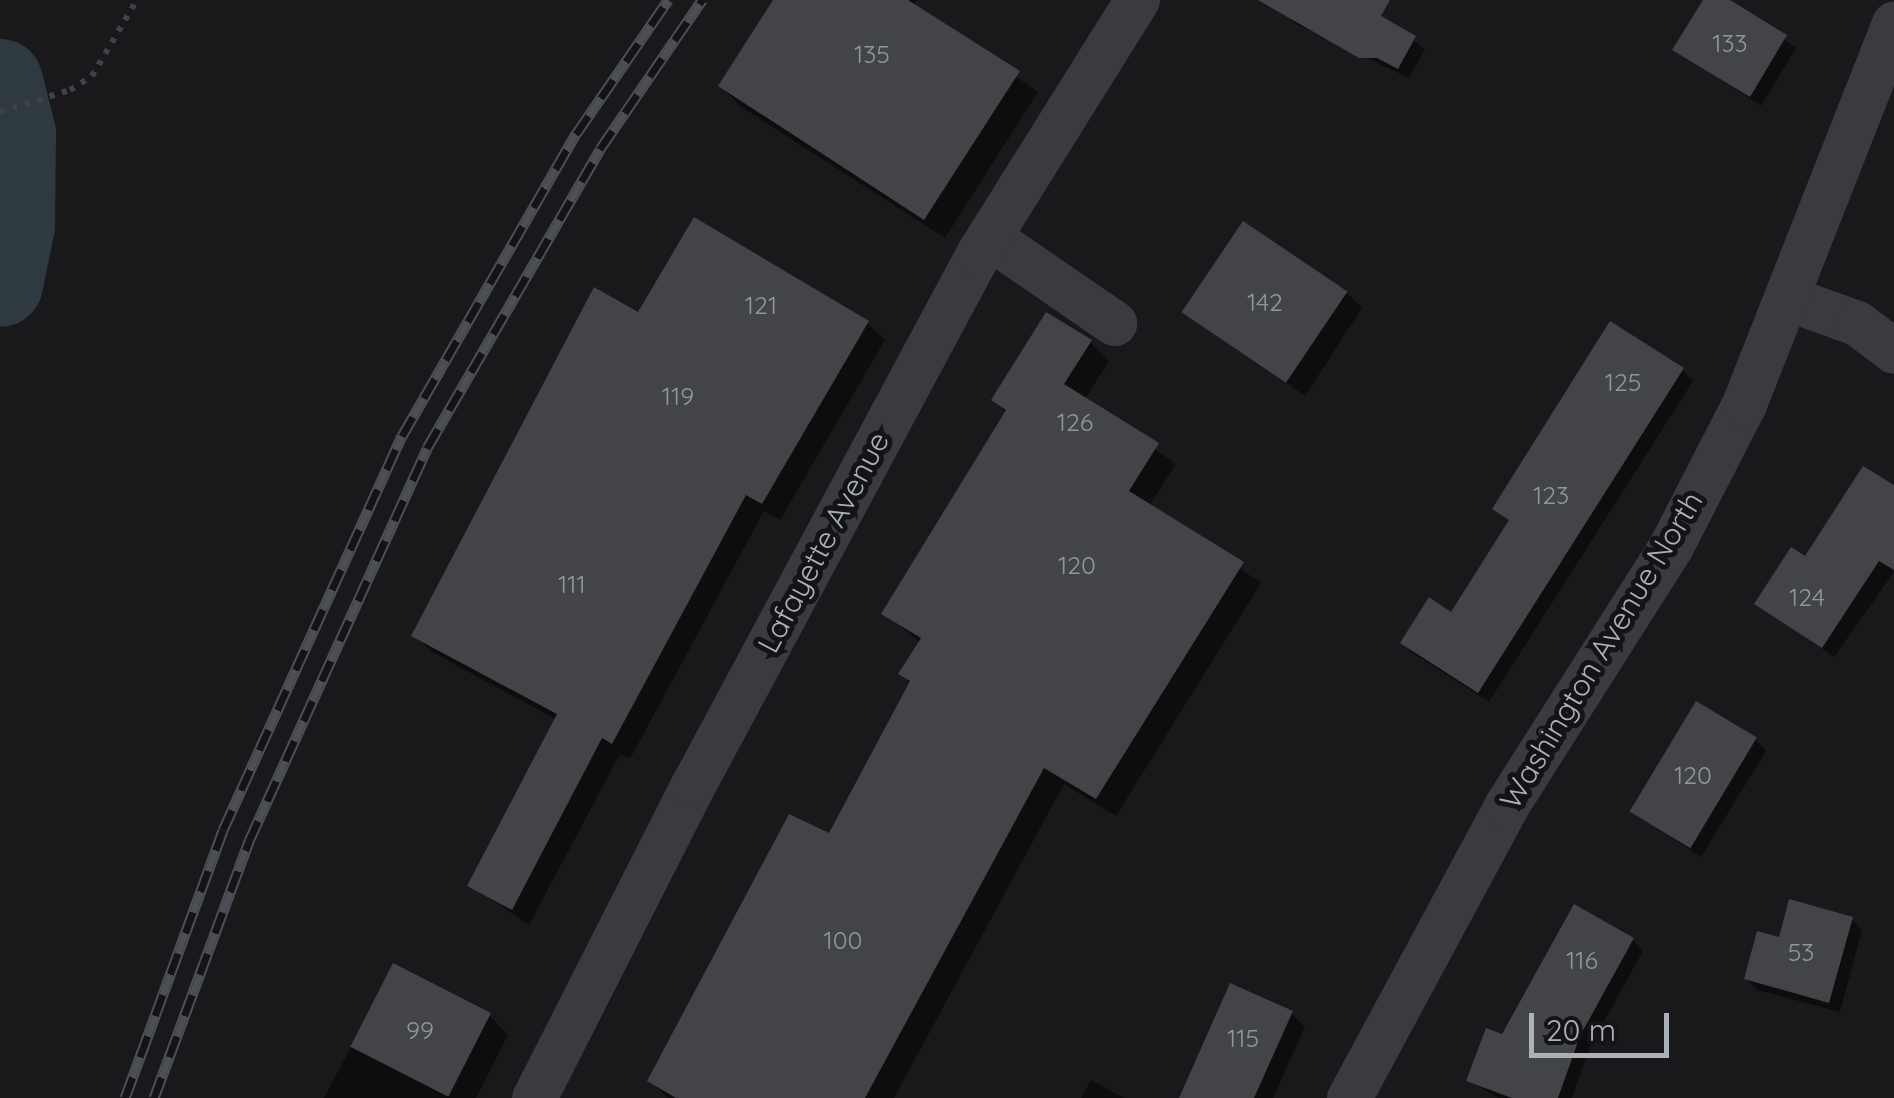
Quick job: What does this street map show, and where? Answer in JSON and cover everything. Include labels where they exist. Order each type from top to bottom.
[{"type":"street","name":"Lafayette Avenue","points":[[534,1098],[692,785],[989,237],[1138,0]]},
{"type":"street","name":"Washington Avenue North","points":[[1348,1098],[1506,806],[1671,546],[1744,404],[1894,23]]},
{"type":"street","points":[[989,237],[1114,322]]},
{"type":"street","points":[[1787,298],[1856,323],[1894,351]]},
{"type":"path","points":[[0,112],[70,90],[92,76],[137,0]]},
{"type":"building","points":[[773,0],[908,0],[1020,71],[924,220],[718,86]]},
{"type":"building","points":[[1258,0],[1390,0],[1381,16],[1416,36],[1398,69],[1377,58],[1359,58]]},
{"type":"building","points":[[1703,0],[1730,0],[1787,35],[1750,97],[1672,50]]},
{"type":"building","points":[[694,217],[869,321],[762,504],[746,495],[612,744],[602,738],[512,910],[467,886],[557,714],[411,636],[594,287],[638,312]]},
{"type":"building","points":[[1243,221],[1347,291],[1286,383],[1181,312]]},
{"type":"building","points":[[1046,312],[1092,340],[1064,384],[1159,443],[1129,491],[1244,562],[1096,799],[1044,768],[865,1098],[676,1098],[647,1081],[789,814],[829,833],[910,681],[898,674],[921,638],[881,614],[1006,410],[991,400]]},
{"type":"building","points":[[1610,321],[1684,368],[1478,693],[1400,643],[1429,597],[1451,612],[1509,520],[1492,509]]},
{"type":"building","points":[[1863,466],[1894,485],[1894,570],[1879,561],[1822,648],[1754,604],[1791,547],[1805,556]]},
{"type":"building","points":[[1696,701],[1757,738],[1690,848],[1630,812]]},
{"type":"building","points":[[1789,899],[1853,917],[1829,1003],[1744,979],[1757,931],[1779,937]]},
{"type":"building","points":[[1574,904],[1634,938],[1580,1036],[1558,1098],[1512,1098],[1466,1081],[1486,1028],[1502,1034]]},
{"type":"building","points":[[393,963],[491,1013],[448,1097],[350,1047]]},
{"type":"building","points":[[1230,983],[1293,1011],[1254,1098],[1179,1098]]},
{"type":"waterway","points":[[0,81],[13,133],[12,225],[0,284]]},
{"type":"railway","points":[[125,1098],[223,830],[402,436],[576,134],[668,0]]},
{"type":"railway","points":[[154,1098],[249,841],[427,448],[600,149],[702,0]]}]
